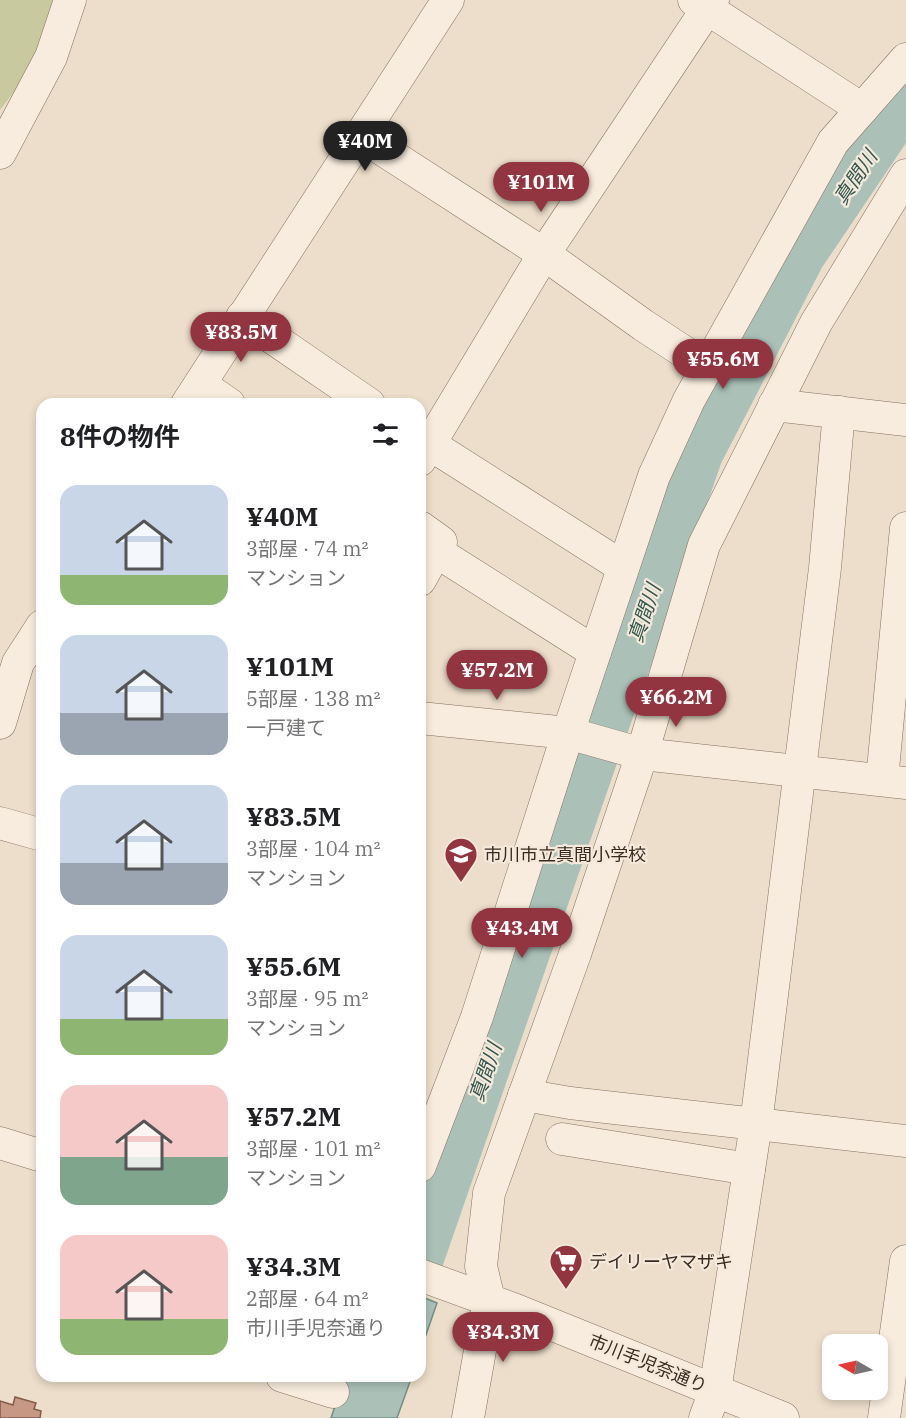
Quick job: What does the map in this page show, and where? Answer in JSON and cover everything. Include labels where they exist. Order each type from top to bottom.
[{"type":"street","points":[[0,153],[51,57],[70,0]]},
{"type":"street","points":[[208,398],[193,394],[448,0]]},
{"type":"street","points":[[426,443],[705,3],[862,109]]},
{"type":"street","points":[[426,1150],[477,1017],[568,733],[654,476],[689,400],[833,142],[906,59]]},
{"type":"street","points":[[360,135],[544,254],[643,325],[707,367]]},
{"type":"street","points":[[468,1418],[489,1300],[480,1266],[489,1193],[575,954],[642,754],[704,545],[816,323],[906,176]]},
{"type":"street","points":[[242,317],[360,398]]},
{"type":"street","points":[[774,405],[906,420]]},
{"type":"street","points":[[710,1404],[756,1124],[825,568],[839,412]]},
{"type":"street","points":[[426,450],[623,567]]},
{"type":"street","points":[[426,719],[568,733],[642,754],[894,782],[906,528]]},
{"type":"street","points":[[429,539],[595,652]]},
{"type":"street","points":[[0,723],[20,662],[36,636]]},
{"type":"street","points":[[0,823],[36,833]]},
{"type":"street","points":[[524,1095],[570,1103],[906,1141]]},
{"type":"street","points":[[562,1139],[749,1169]]},
{"type":"street","points":[[0,1143],[36,1154]]},
{"type":"street","points":[[884,1418],[906,1261]]},
{"type":"street","name":"市川手児奈通り","points":[[433,1280],[516,1310],[710,1404],[783,1418]]},
{"type":"street","points":[[298,1382],[332,1395]]},
{"type":"green space","points":[[0,0],[61,0],[44,53],[0,110]]},
{"type":"shaded area","points":[[426,1298],[437,1303],[426,1335]]},
{"type":"shaded area","points":[[343,1382],[410,1382],[397,1418],[331,1418]]},
{"type":"building","points":[[15,1397],[36,1403],[34,1409],[41,1411],[40,1418],[0,1418],[0,1401],[13,1405]]},
{"type":"waterway","name":"真間川","points":[[426,1244],[700,454],[802,256],[906,102]]},
{"type":"place","name":"市川市立真間小学校","points":[[461,883]]},
{"type":"place","name":"デイリーヤマザキ","points":[[566,1290]]}]
